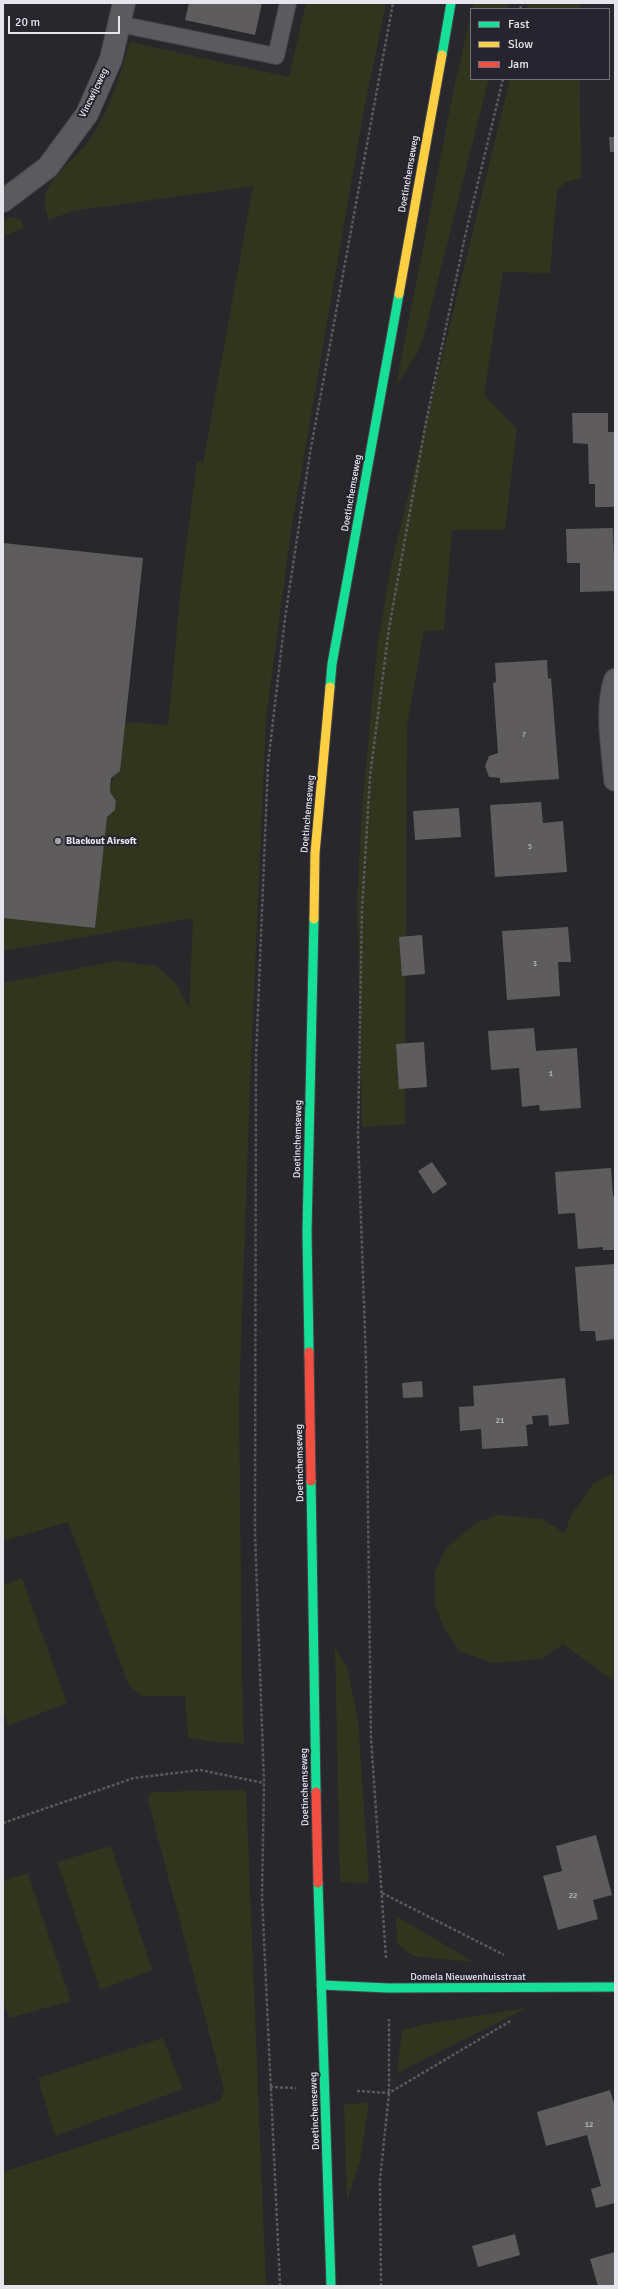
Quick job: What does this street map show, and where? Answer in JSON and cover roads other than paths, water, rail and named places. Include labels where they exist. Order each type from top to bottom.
[{"type":"main road","name":"Doetinchemseweg","points":[[331,2286],[326,2090],[317,1885],[307,1231],[315,853],[332,664],[451,3]]},
{"type":"main road","name":"Domela Nieuwenhuisstraat","points":[[321,1985],[388,1988],[615,1987]]},
{"type":"street","name":"Vincwijcweg","points":[[3,201],[48,167],[86,114],[111,59],[124,3]]},
{"type":"street","points":[[615,680],[610,694],[610,712],[615,780]]},
{"type":"lane","points":[[119,24],[276,56],[288,3]]},
{"type":"place","name":"Blackout Airsoft","points":[[58,841]]}]
